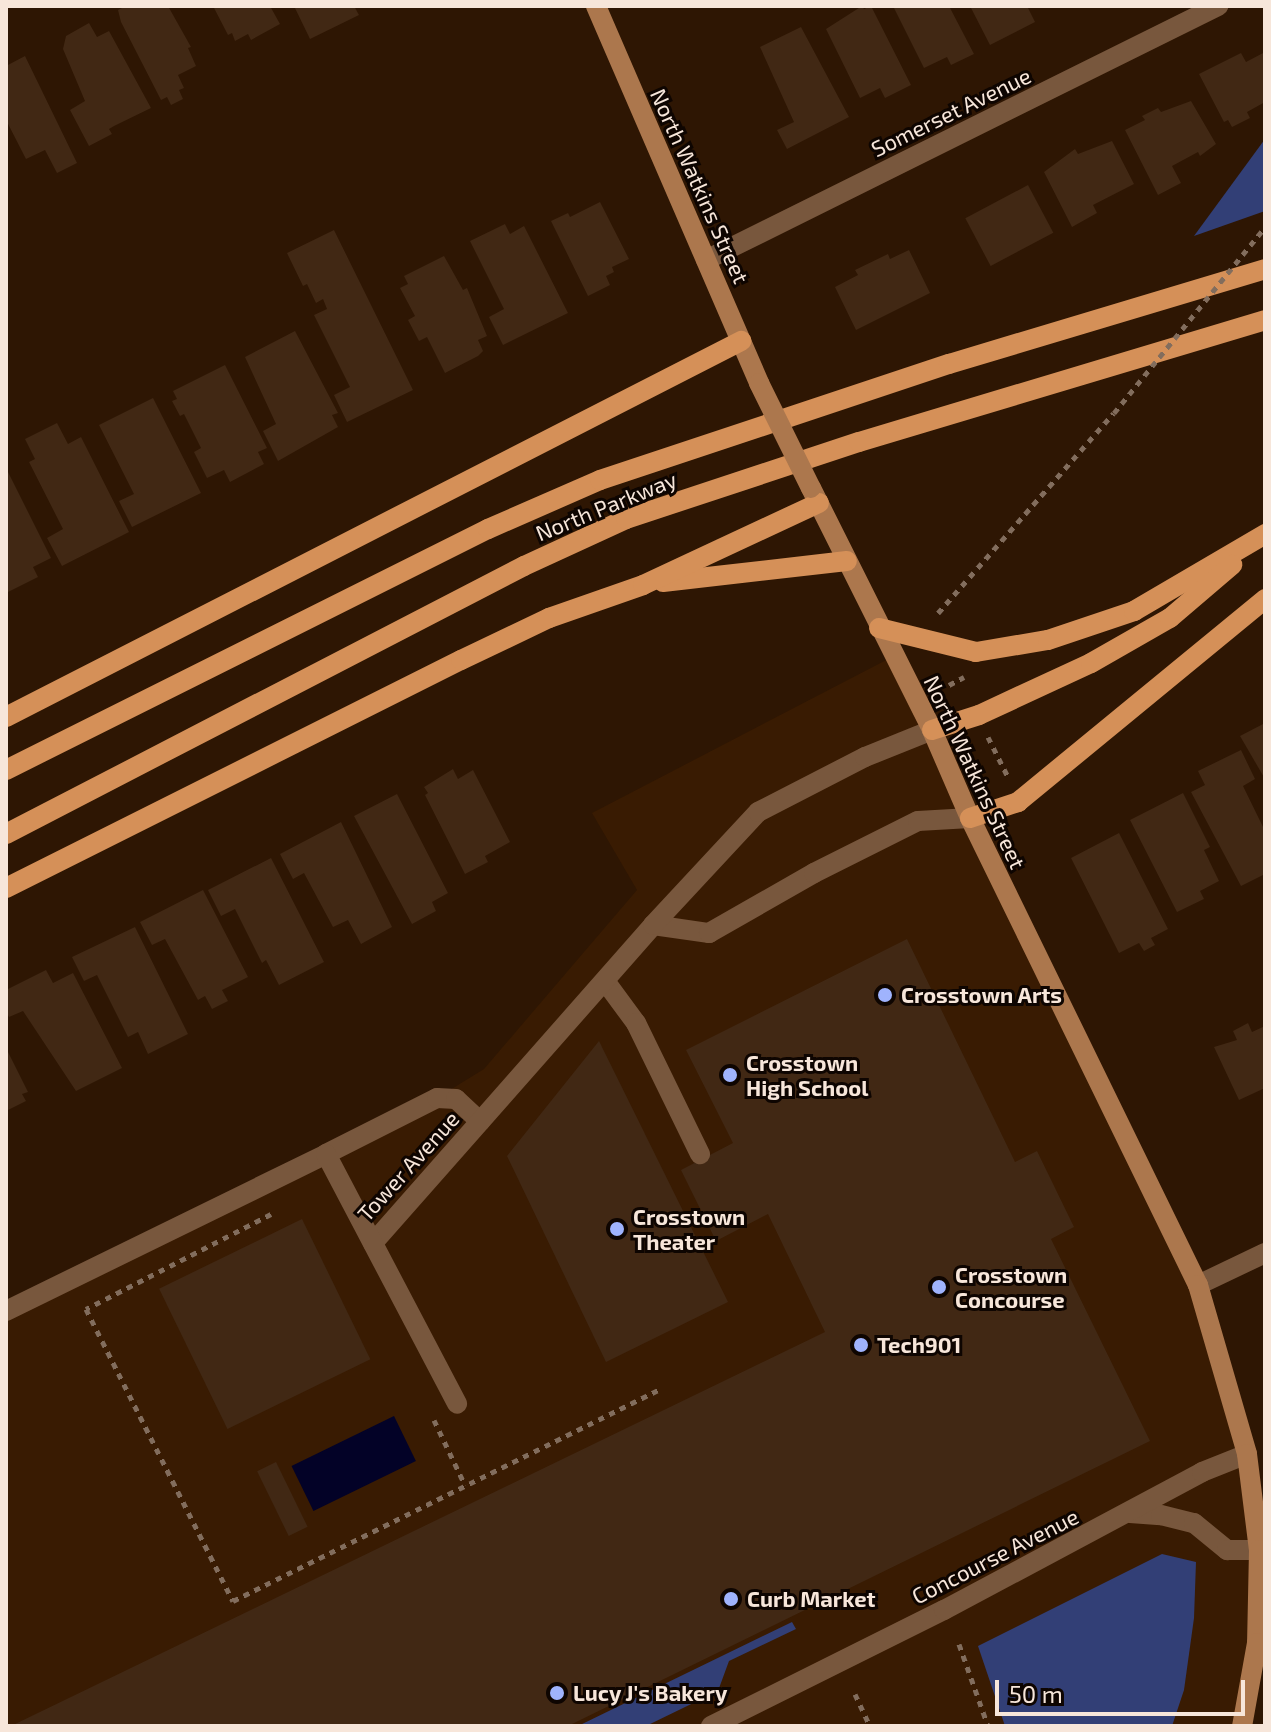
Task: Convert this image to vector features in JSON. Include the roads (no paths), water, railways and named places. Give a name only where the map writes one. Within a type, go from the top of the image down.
[{"type":"main road","name":"North Watkins Street","points":[[596,6],[759,383],[932,730],[970,818],[1198,1285],[1247,1454],[1261,1562],[1257,1643],[1242,1726]]},
{"type":"main road","name":"North Parkway","points":[[6,770],[488,529],[600,480],[949,364],[1265,269]]},
{"type":"main road","name":"North Parkway","points":[[6,834],[524,566],[626,519],[859,442],[1265,320]]},
{"type":"main road","points":[[6,717],[741,341]]},
{"type":"main road","points":[[6,888],[461,660],[549,618],[643,585],[815,496]]},
{"type":"main road","points":[[879,628],[976,652],[1048,640],[1134,611],[1265,535]]},
{"type":"main road","points":[[932,730],[996,707],[1118,648],[1170,618],[1265,535]]},
{"type":"main road","points":[[643,585],[847,561]]},
{"type":"main road","points":[[970,818],[1018,802],[1265,599]]},
{"type":"street","name":"Somerset Avenue","points":[[706,260],[1218,6]]},
{"type":"street","name":"Tower Avenue","points":[[326,1154],[373,1243],[653,925],[758,812],[865,757],[932,730]]},
{"type":"street","points":[[653,925],[709,933],[814,873],[918,821],[970,818]]},
{"type":"street","points":[[605,981],[636,1023],[700,1154]]},
{"type":"street","points":[[6,1311],[437,1098],[456,1099],[480,1121]]},
{"type":"street","points":[[373,1243],[457,1404]]},
{"type":"street","points":[[1198,1285],[1265,1253]]},
{"type":"street","name":"Concourse Avenue","points":[[711,1726],[1130,1513],[1202,1472],[1247,1454]]},
{"type":"street","points":[[1130,1513],[1194,1523],[1227,1550],[1261,1562]]},
{"type":"place","name":"Crosstown Arts","points":[[885,995]]},
{"type":"place","name":"Crosstown High School","points":[[730,1075]]},
{"type":"place","name":"Crosstown Theater","points":[[617,1229]]},
{"type":"place","name":"Crosstown Concourse","points":[[939,1287]]},
{"type":"place","name":"Tech901","points":[[861,1345]]},
{"type":"place","name":"Curb Market","points":[[731,1599]]},
{"type":"place","name":"Lucy J's Bakery","points":[[557,1693]]}]
